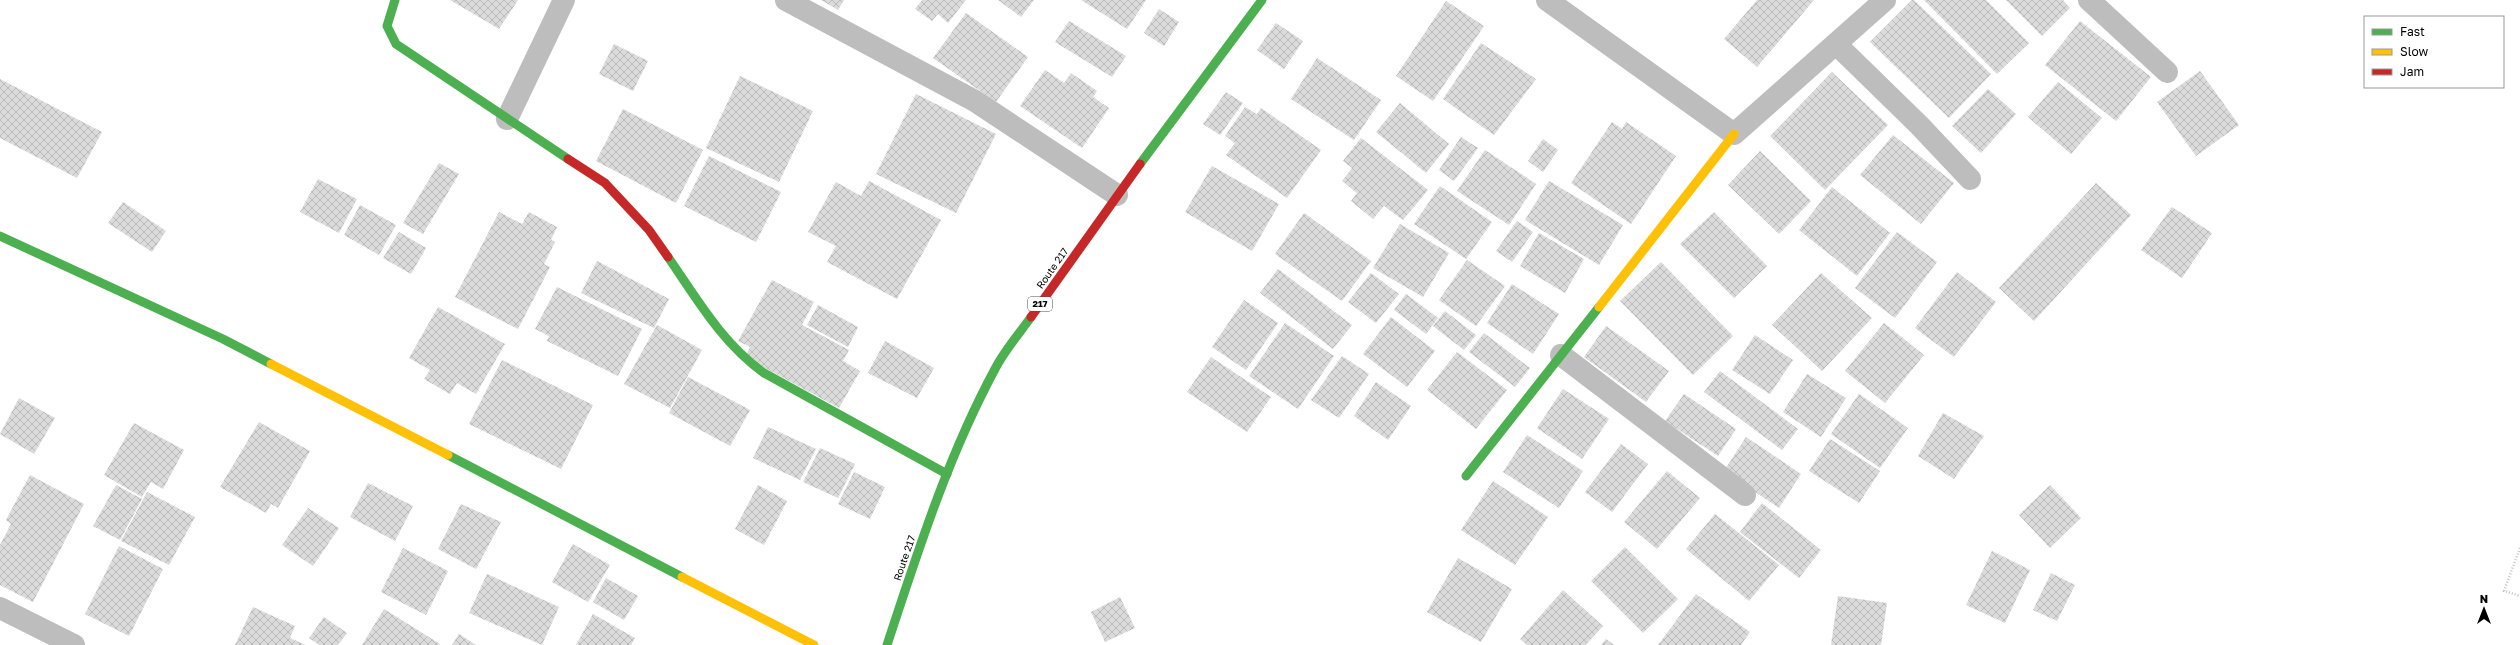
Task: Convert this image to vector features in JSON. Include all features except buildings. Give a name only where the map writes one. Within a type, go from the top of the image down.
[{"type":"street","points":[[395,0],[387,26],[396,44],[605,184],[649,230],[718,330],[742,357],[764,373],[946,474]]},
{"type":"street","points":[[507,119],[564,0]]},
{"type":"street","points":[[786,0],[975,101],[1117,195]]},
{"type":"street","name":"Route 217","points":[[887,645],[922,539],[946,474],[995,368],[1117,195],[1262,0]]},
{"type":"street","points":[[1547,0],[1734,134]]},
{"type":"street","points":[[1466,476],[1734,134],[1885,0]]},
{"type":"street","points":[[2089,0],[2167,72]]},
{"type":"street","points":[[1836,44],[1920,125],[1970,179]]},
{"type":"street","points":[[0,236],[223,339],[814,645]]},
{"type":"street","points":[[1561,355],[1745,495]]},
{"type":"street","points":[[0,608],[74,645]]},
{"type":"path","points":[[2520,548],[2504,591],[2520,596]]},
{"type":"traffic: fast","points":[[395,0],[387,26],[396,44],[568,159]]},
{"type":"traffic: fast","points":[[1140,164],[1262,0]]},
{"type":"traffic: fast","points":[[0,236],[223,339],[271,364]]},
{"type":"traffic: fast","points":[[668,257],[711,320],[735,348],[764,373],[947,474]]},
{"type":"traffic: fast","points":[[1466,476],[1599,307]]},
{"type":"traffic: fast","points":[[887,645],[910,574],[948,470],[978,402],[999,362],[1031,317]]},
{"type":"traffic: fast","points":[[448,455],[682,577]]},
{"type":"traffic: slow","points":[[1599,307],[1734,134]]},
{"type":"traffic: slow","points":[[271,364],[448,455]]},
{"type":"traffic: slow","points":[[682,577],[814,645]]},
{"type":"traffic: jam","points":[[568,159],[605,183],[649,230],[668,257]]},
{"type":"traffic: jam","points":[[1031,317],[1140,164]]}]
